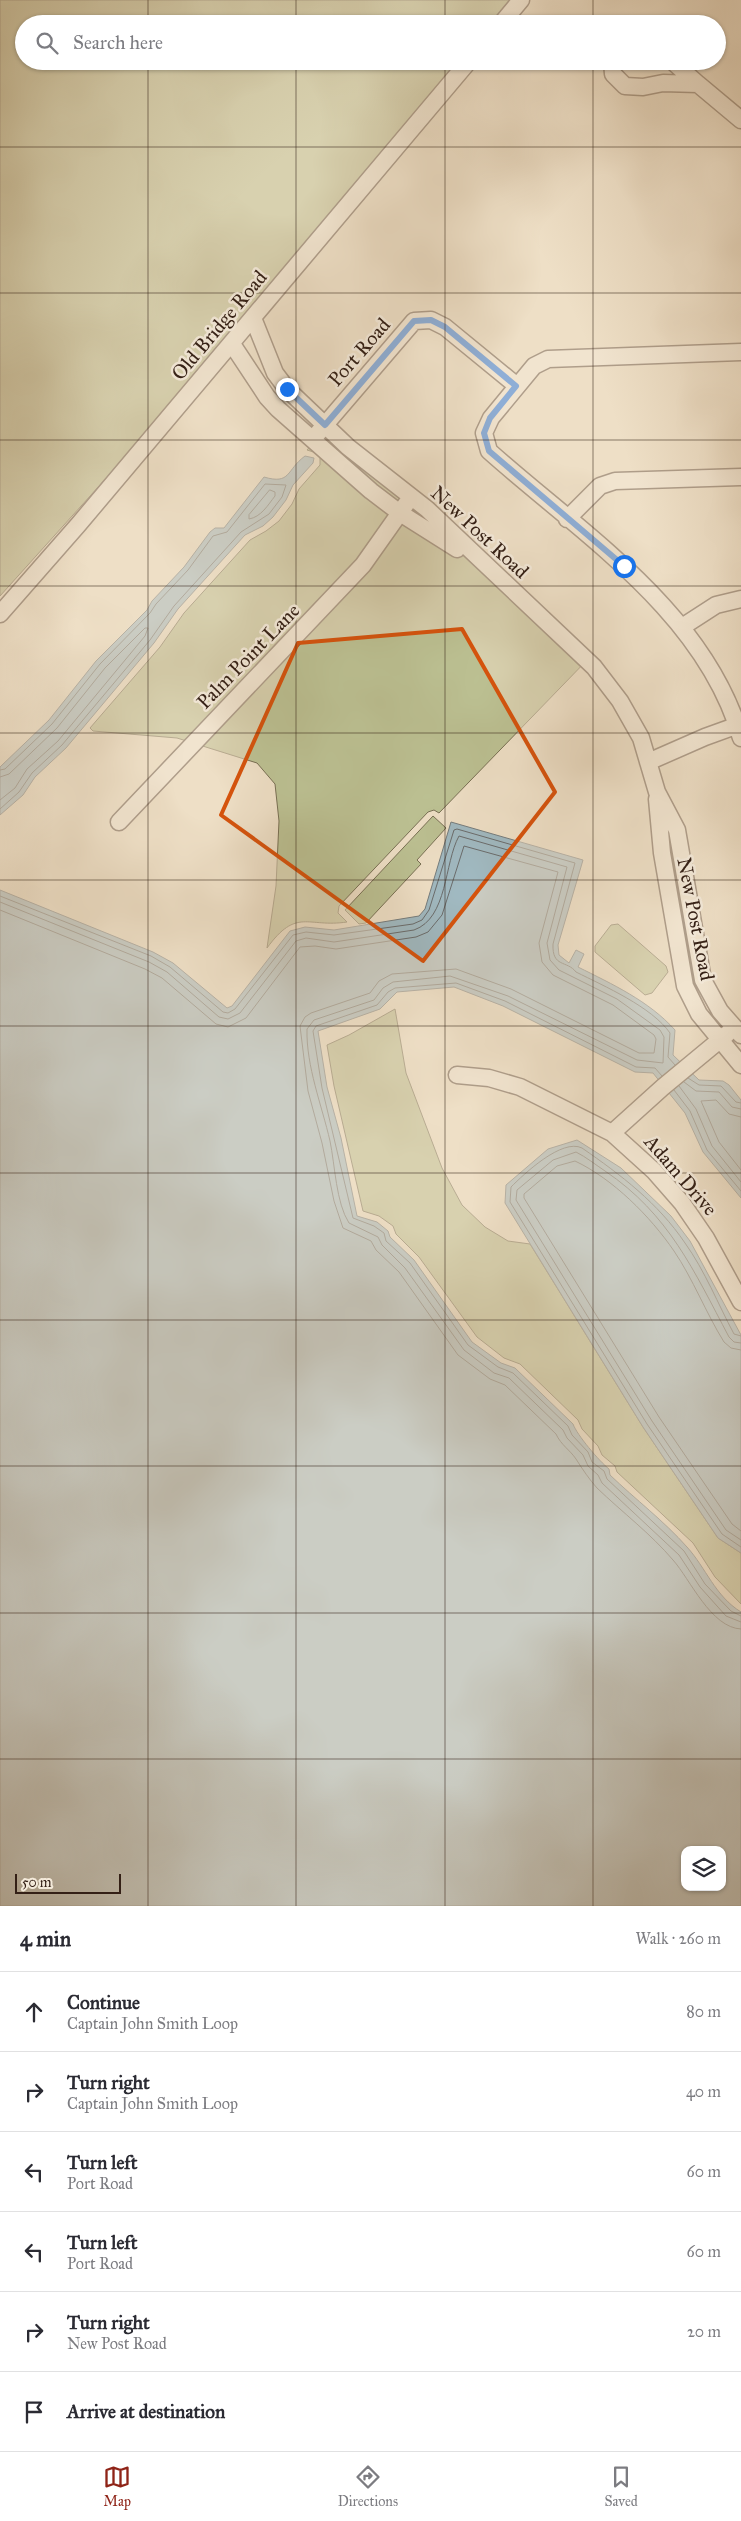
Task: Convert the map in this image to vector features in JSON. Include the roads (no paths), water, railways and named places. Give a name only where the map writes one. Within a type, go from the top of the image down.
[{"type":"street","points":[[508,15],[521,0]]},
{"type":"street","name":"Old Bridge Road","points":[[0,614],[232,344],[461,70]]},
{"type":"street","points":[[613,70],[613,74],[625,86],[663,83],[698,84]]},
{"type":"street","points":[[682,70],[741,120]]},
{"type":"street","name":"New Post Road","points":[[253,318],[275,374],[287,389],[348,447],[411,497],[594,667],[631,719],[641,738],[657,792],[677,830],[703,980],[710,996],[738,1032]]},
{"type":"street","name":"Port Road","points":[[313,439],[414,321],[431,320],[445,327],[516,386]]},
{"type":"street","points":[[232,344],[267,397],[371,491],[400,513],[489,569]]},
{"type":"street","points":[[648,762],[740,729],[713,676],[682,628],[639,579],[489,451],[484,433],[490,418],[516,386],[534,366],[548,359],[741,352]]},
{"type":"street","points":[[567,519],[600,486],[615,481],[741,477]]},
{"type":"street","name":"Palm Point Lane","points":[[119,822],[352,578],[411,497]]},
{"type":"street","points":[[682,628],[716,605],[741,599]]},
{"type":"street","name":"New Post Road","points":[[657,792],[662,853],[686,986],[699,1014],[719,1041],[741,1065]]},
{"type":"street","name":"Adam Drive","points":[[612,1133],[657,1092],[719,1041],[738,1032]]},
{"type":"street","name":"Adam Drive","points":[[457,1075],[489,1078],[520,1087],[612,1133],[654,1171],[682,1203],[706,1238],[741,1302]]},
{"type":"water","points":[[305,456],[314,458],[313,463],[293,485],[286,500],[273,517],[263,526],[245,535],[178,609],[154,643],[66,748],[35,777],[23,795],[0,815],[0,767],[49,720],[96,661],[147,610],[152,601],[184,567],[210,532],[215,528],[224,528],[264,477],[273,479],[284,478]]},
{"type":"water","points":[[451,822],[583,860],[558,945],[559,955],[569,963],[576,950],[584,954],[578,967],[642,1002],[654,1010],[675,1030],[673,1055],[699,1080],[723,1081],[729,1085],[741,1100],[741,1198],[703,1152],[685,1113],[653,1073],[635,1072],[503,1006],[454,987],[397,992],[380,1009],[318,1031],[327,1087],[341,1138],[357,1216],[377,1222],[388,1231],[390,1237],[414,1260],[472,1342],[501,1363],[515,1368],[573,1424],[589,1448],[609,1469],[610,1475],[678,1537],[694,1555],[717,1590],[741,1612],[741,1906],[0,1906],[0,890],[153,952],[173,963],[227,1008],[232,1006],[290,931],[305,927],[334,930],[419,916],[425,909]]},
{"type":"water","points":[[577,1140],[621,1168],[671,1216],[690,1241],[741,1335],[741,1553],[718,1538],[643,1427],[505,1203],[506,1185],[548,1149]]}]
